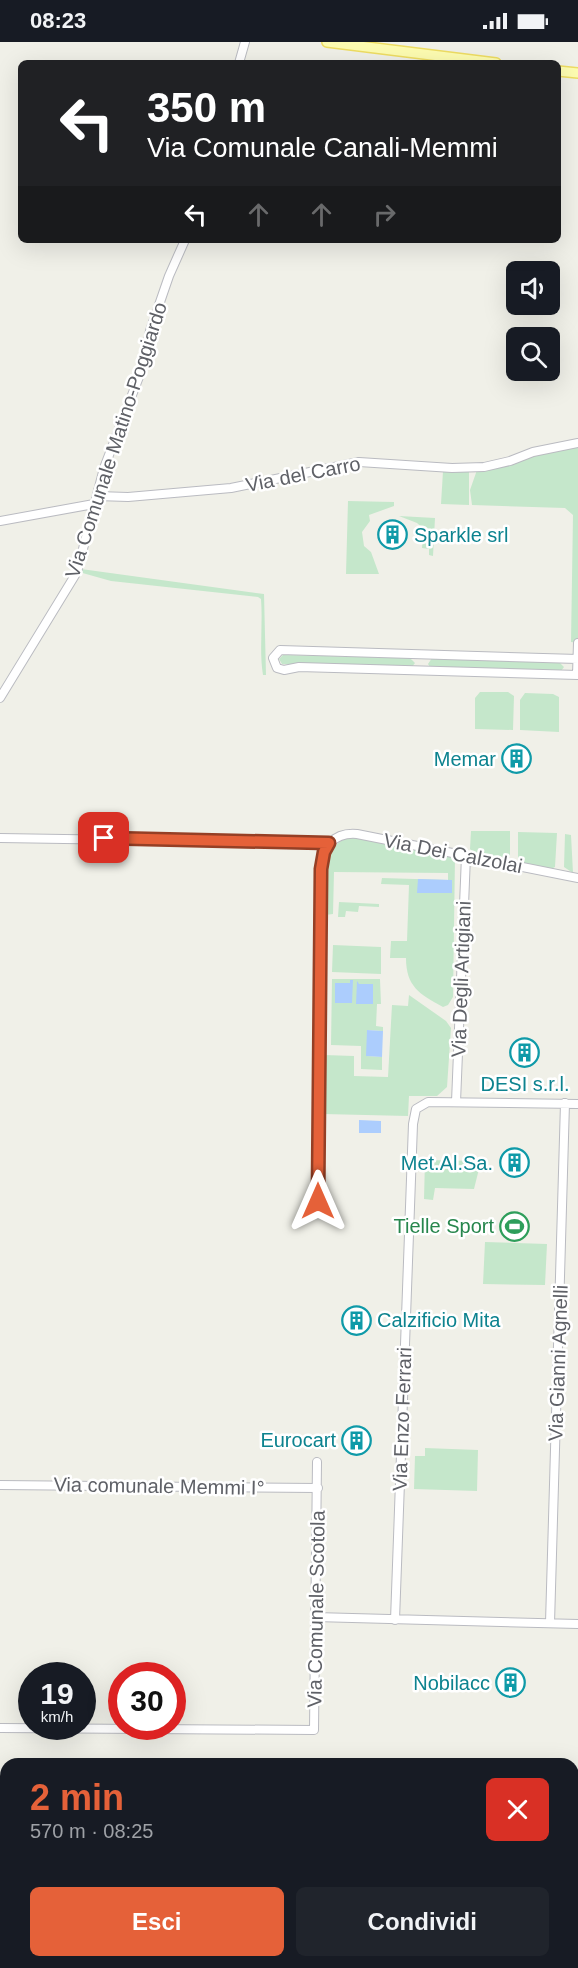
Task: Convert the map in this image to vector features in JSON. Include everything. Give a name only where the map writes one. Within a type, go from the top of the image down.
[{"type":"main road","points":[[327,42],[472,60]]},
{"type":"main road","points":[[561,71],[578,73]]},
{"type":"street","points":[[240,60],[245,42]]},
{"type":"street","name":"Via Comunale Matino-Poggiardo","points":[[0,698],[77,572],[104,468],[142,369],[150,331],[184,243]]},
{"type":"street","name":"Via del Carro","points":[[97,496],[128,497],[231,488],[359,462],[452,468],[484,467],[510,461],[533,452],[578,443]]},
{"type":"street","points":[[0,521],[94,504]]},
{"type":"street","points":[[578,643],[578,659],[578,675],[299,667],[284,670],[274,665],[273,658],[280,650],[578,659]]},
{"type":"street","points":[[421,671],[422,656]]},
{"type":"street","name":"Via Dei Calzolai","points":[[0,838],[329,843],[351,833],[578,878]]},
{"type":"street","points":[[318,1201],[321,869],[324,852],[329,843]]},
{"type":"street","name":"Via Degli Artigiani","points":[[456,1102],[466,856]]},
{"type":"street","name":"Via Enzo Ferrari","points":[[395,1620],[413,1124],[416,1109],[428,1102],[456,1102]]},
{"type":"street","points":[[456,1102],[578,1104]]},
{"type":"street","name":"Via Gianni Agnelli","points":[[550,1623],[566,1103]]},
{"type":"street","name":"Via Comunale Scotola","points":[[0,1728],[314,1730],[317,1462]]},
{"type":"street","name":"Via comunale Memmi I°","points":[[0,1485],[318,1488]]},
{"type":"street","points":[[315,1617],[578,1624]]},
{"type":"green space","points":[[578,445],[578,643],[571,642],[573,515],[565,508],[472,505],[470,490],[477,470],[531,454]]},
{"type":"green space","points":[[443,471],[469,471],[469,505],[441,504]]},
{"type":"green space","points":[[348,501],[394,502],[394,506],[369,515],[370,521],[362,532],[364,546],[371,552],[379,574],[346,574]]},
{"type":"green space","points":[[399,516],[435,518],[433,556],[429,555],[429,549],[422,548],[423,536],[428,533],[417,523]]},
{"type":"green space","points":[[81,569],[264,594],[266,675],[263,675],[262,666],[261,599],[258,597],[111,581],[79,572]]},
{"type":"green space","points":[[283,655],[410,658],[415,663],[411,668],[282,664],[279,659]]},
{"type":"green space","points":[[432,658],[559,662],[564,667],[561,671],[430,667],[428,664]]},
{"type":"green space","points":[[480,692],[508,692],[514,696],[513,730],[475,729],[475,698]]},
{"type":"green space","points":[[525,693],[553,694],[559,697],[559,732],[520,730],[520,700]]},
{"type":"green space","points":[[471,831],[510,831],[510,855],[504,860],[475,854],[470,849]]},
{"type":"green space","points":[[518,832],[557,833],[555,867],[551,869],[518,862]]},
{"type":"green space","points":[[565,834],[571,835],[573,873],[564,867]]},
{"type":"green space","points":[[350,836],[455,857],[453,997],[448,1005],[443,1007],[427,998],[416,988],[408,976],[406,958],[390,958],[391,941],[407,941],[409,885],[381,884],[382,878],[448,880],[448,873],[334,872],[333,914],[325,915],[324,880],[327,859],[339,842]]},
{"type":"green space","points":[[339,902],[379,904],[379,907],[359,906],[358,912],[346,911],[345,917],[338,917]]},
{"type":"green space","points":[[333,945],[381,947],[381,974],[332,972]]},
{"type":"green space","points":[[332,979],[380,979],[381,1004],[377,1004],[376,1026],[383,1027],[383,1031],[367,1030],[367,1056],[382,1057],[382,1070],[361,1069],[361,1046],[331,1045]]},
{"type":"green space","points":[[409,995],[446,1021],[451,1028],[447,1087],[437,1096],[409,1096],[408,1116],[323,1114],[324,1055],[354,1056],[354,1076],[388,1077],[392,1005],[408,1006]]},
{"type":"green space","points":[[425,1160],[481,1161],[474,1189],[435,1188],[433,1200],[424,1199]]},
{"type":"green space","points":[[485,1242],[547,1244],[545,1285],[483,1284]]},
{"type":"green space","points":[[425,1448],[478,1450],[477,1491],[414,1489],[415,1456],[425,1456]]},
{"type":"water","points":[[418,879],[452,880],[452,893],[417,893]]},
{"type":"water","points":[[350,980],[353,980],[352,1003],[335,1003],[335,983],[350,983]]},
{"type":"water","points":[[357,981],[359,984],[373,984],[373,1004],[356,1004]]},
{"type":"water","points":[[367,1030],[383,1031],[382,1057],[366,1056]]},
{"type":"water","points":[[359,1120],[381,1121],[381,1133],[359,1133]]},
{"type":"place","name":"Sparkle srl","points":[[393,535]]},
{"type":"place","name":"Memar","points":[[517,759]]},
{"type":"place","name":"DESI s.r.l.","points":[[525,1053]]},
{"type":"place","name":"Met.Al.Sa.","points":[[514,1163]]},
{"type":"place","name":"Tielle Sport","points":[[515,1226]]},
{"type":"place","name":"Calzificio Mita","points":[[356,1320]]},
{"type":"place","name":"Eurocart","points":[[357,1440]]},
{"type":"place","name":"Nobilacc","points":[[511,1683]]},
{"type":"route","points":[[104,838],[329,843],[324,852],[321,869],[318,1201]]}]
